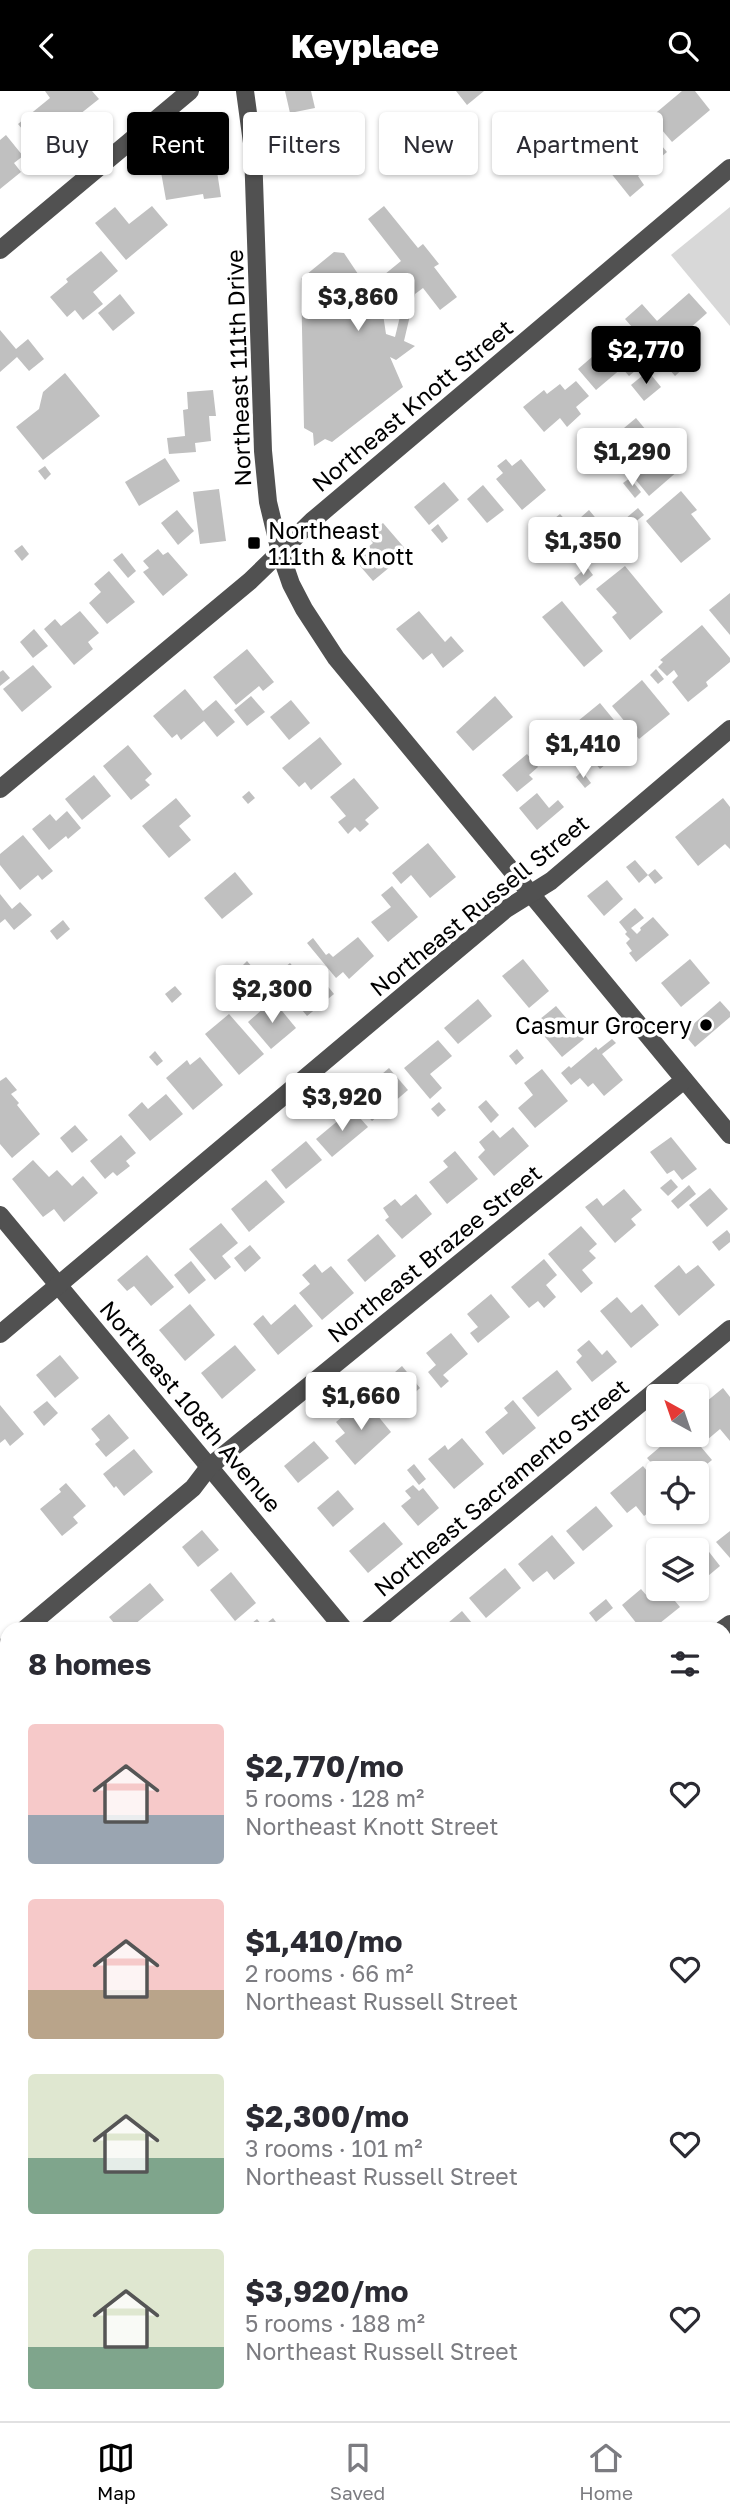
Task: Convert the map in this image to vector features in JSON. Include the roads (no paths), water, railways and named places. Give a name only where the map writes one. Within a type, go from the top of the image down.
[{"type":"street","points":[[0,250],[190,91]]},
{"type":"street","name":"Northeast 111th Drive","points":[[245,91],[255,173],[263,451],[268,502],[280,552],[304,610],[336,658],[730,1135]]},
{"type":"street","name":"Northeast Knott Street","points":[[0,789],[250,581],[322,513],[730,168]]},
{"type":"street","name":"Northeast Russell Street","points":[[0,1334],[506,909],[551,881],[730,729]]},
{"type":"street","name":"Northeast Brazee Street","points":[[33,1622],[193,1488],[209,1467],[684,1080]]},
{"type":"street","name":"Northeast 108th Avenue","points":[[0,1215],[338,1622]]},
{"type":"street","name":"Northeast Sacramento Street","points":[[376,1622],[730,1329]]},
{"type":"place","name":"Northeast 111th & Knott","points":[[254,543]]},
{"type":"place","name":"Casmur Grocery","points":[[706,1025]]}]
